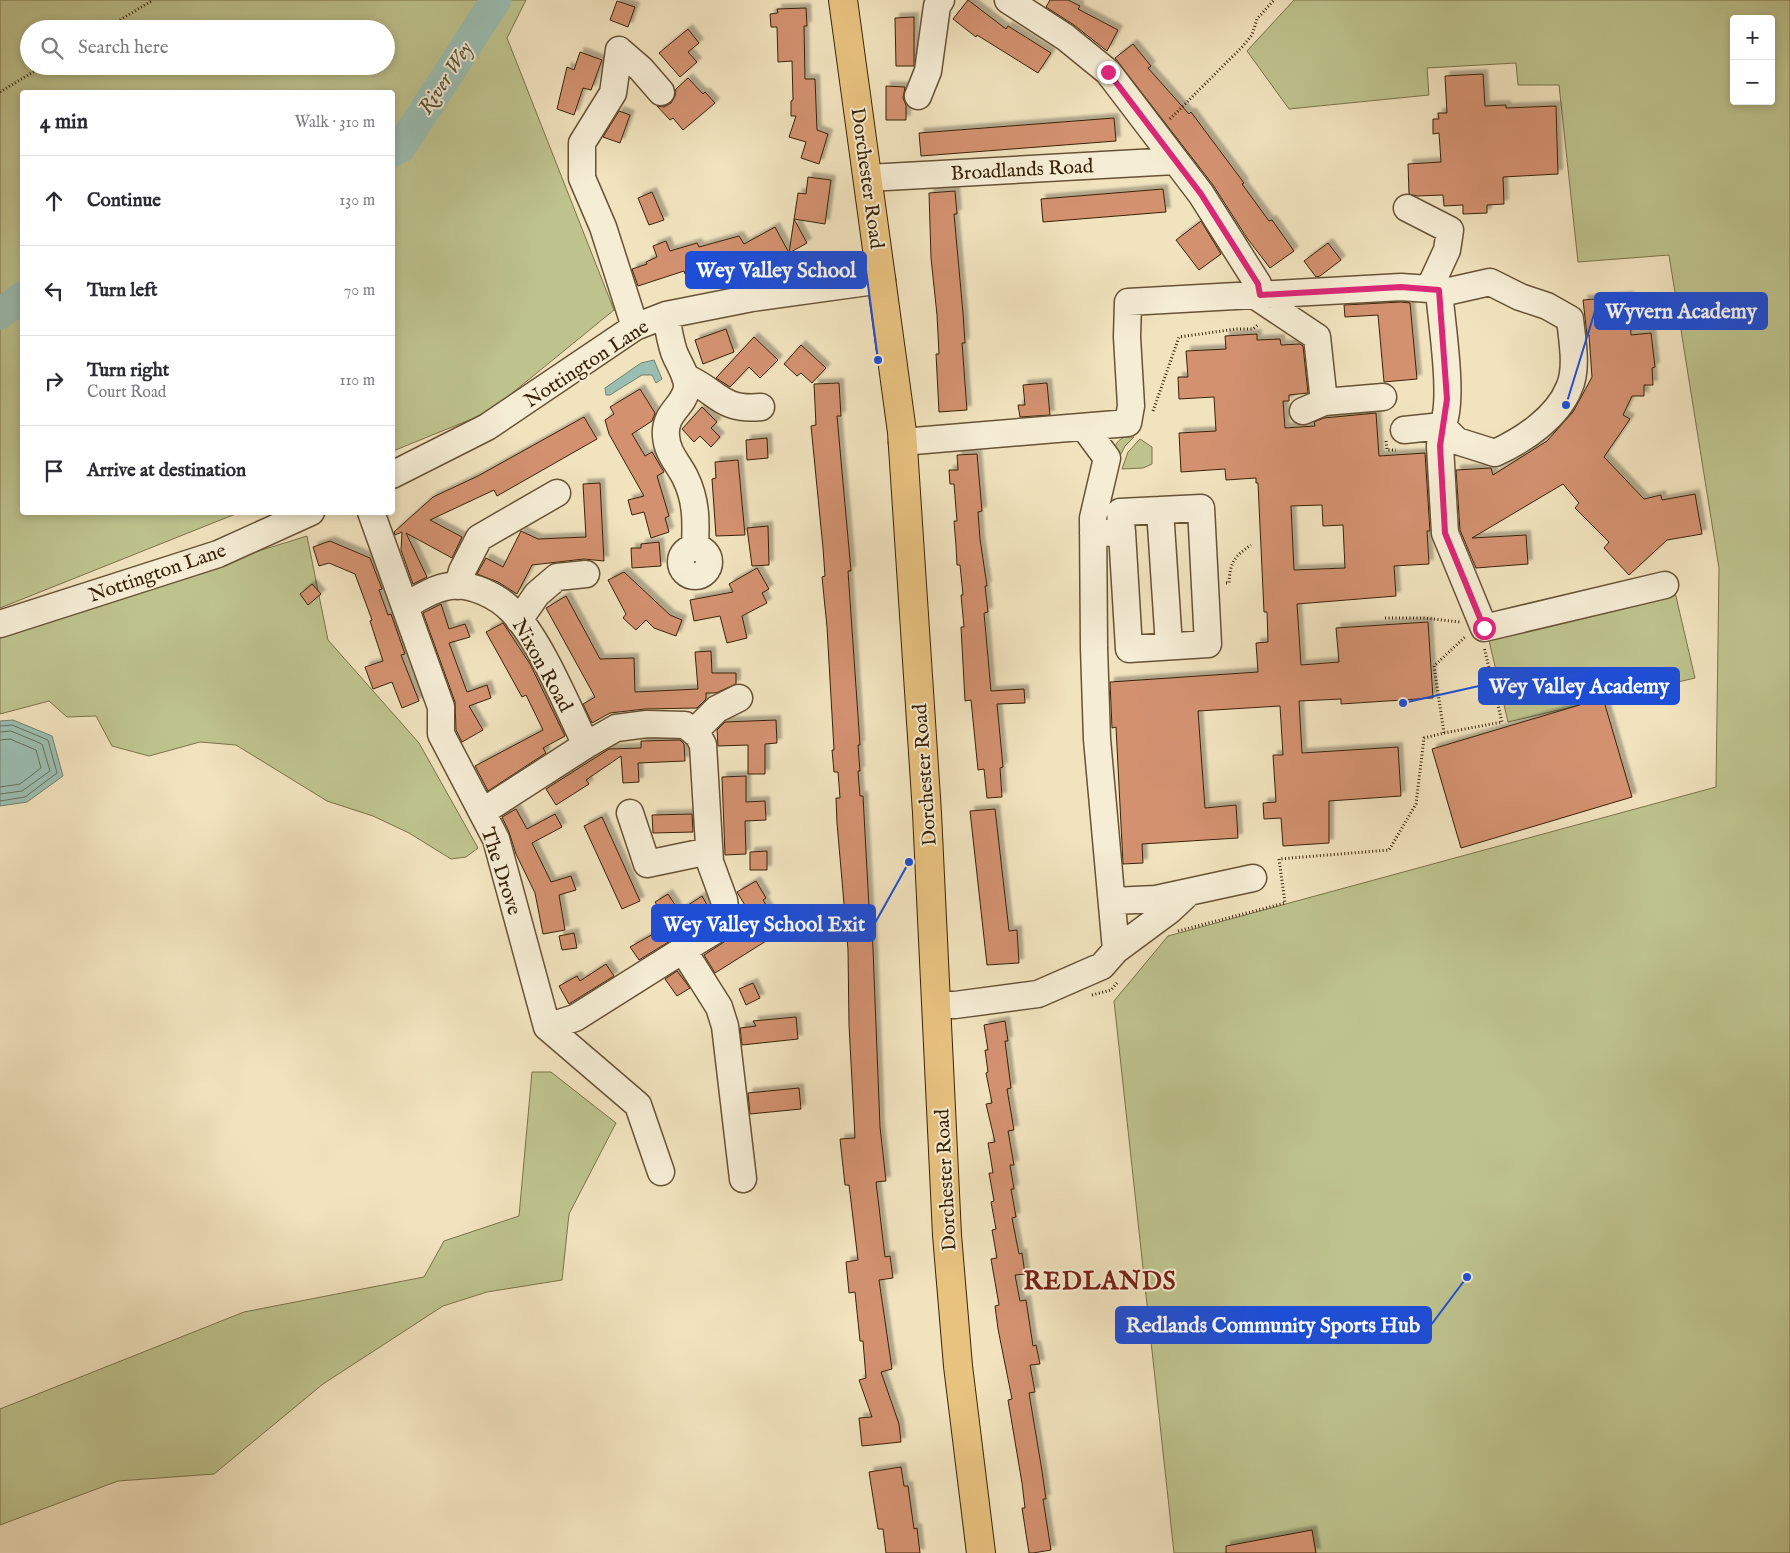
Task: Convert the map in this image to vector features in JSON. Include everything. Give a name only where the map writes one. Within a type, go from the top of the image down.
[{"type":"main road","name":"Dorchester Road","points":[[843,0],[900,409],[928,813],[947,1235],[958,1366],[981,1553]]},
{"type":"street","points":[[918,96],[928,71],[938,6],[941,0]]},
{"type":"street","points":[[1008,0],[1065,36],[1108,72],[1201,194],[1261,296],[1318,338],[1313,406],[1383,396]]},
{"type":"street","points":[[635,327],[603,227],[582,178],[582,143],[613,93],[619,50],[641,69],[661,92]]},
{"type":"street","name":"Broadlands Road","points":[[868,178],[1175,161]]},
{"type":"street","points":[[1407,208],[1450,230],[1439,290],[1447,399],[1440,446],[1445,533],[1484,628],[1665,585]]},
{"type":"street","name":"Nottington Lane","points":[[395,473],[487,427],[635,327],[666,315],[752,298],[882,280]]},
{"type":"street","points":[[902,442],[1128,423],[1131,406],[1127,337],[1128,302],[1401,287],[1439,290],[1490,282],[1520,297],[1547,306],[1570,319],[1574,351],[1570,388],[1547,419],[1517,443],[1495,453],[1457,441],[1442,426]]},
{"type":"street","points":[[666,315],[675,354],[685,377],[687,388],[670,414],[666,435],[671,455],[685,476],[696,505],[695,548]]},
{"type":"street","points":[[685,377],[698,382],[716,398],[733,406],[761,407]]},
{"type":"street","points":[[1084,426],[1107,458],[1092,518],[1097,739],[1116,950]]},
{"type":"street","points":[[1399,440],[1442,426]]},
{"type":"street","points":[[458,586],[462,571],[479,538],[558,493]]},
{"type":"street","points":[[1201,508],[1208,644],[1129,649],[1120,512],[1160,510],[1201,508]]},
{"type":"street","points":[[1160,510],[1169,646]]},
{"type":"street","name":"Nottington Lane","points":[[0,624],[218,554],[304,515]]},
{"type":"street","name":"The Drove","points":[[372,515],[441,707],[441,734],[496,839],[547,1027]]},
{"type":"street","points":[[1093,533],[1122,532]]},
{"type":"street","points":[[519,620],[537,594],[558,577],[586,574]]},
{"type":"street","name":"Nixon Road","points":[[405,606],[433,591],[458,586],[475,588],[512,610],[532,637],[586,745]]},
{"type":"street","points":[[694,732],[717,710],[739,698]]},
{"type":"street","points":[[482,812],[586,745],[616,728],[647,724],[686,726],[698,735],[703,746],[710,862],[724,900],[726,914],[714,931],[575,1018],[547,1027]]},
{"type":"street","points":[[630,813],[647,864],[709,851]]},
{"type":"street","points":[[1112,901],[1156,899],[1253,878]]},
{"type":"street","points":[[937,1005],[955,1005],[1038,994],[1102,966],[1116,950],[1170,910],[1189,892]]},
{"type":"street","points":[[683,950],[720,1007],[743,1179]]},
{"type":"street","points":[[547,1027],[638,1105],[661,1172]]},
{"type":"path","points":[[121,20],[153,0]]},
{"type":"path","points":[[1155,134],[1242,47],[1252,34],[1257,18],[1274,0]]},
{"type":"path","points":[[0,92],[28,75]]},
{"type":"path","points":[[1152,416],[1179,337],[1236,329],[1253,329],[1261,296]]},
{"type":"path","points":[[1385,618],[1424,618],[1463,622]]},
{"type":"path","points":[[1444,733],[1434,666],[1472,631]]},
{"type":"path","points":[[1176,932],[1285,903],[1279,858],[1389,850],[1416,804],[1424,738],[1502,722],[1484,644]]},
{"type":"path","points":[[1088,997],[1110,990],[1123,976]]},
{"type":"green space","points":[[0,0],[526,0],[507,38],[614,310],[489,412],[395,450],[395,90],[20,90],[20,515],[233,515],[0,608]]},
{"type":"green space","points":[[1294,0],[1790,0],[1790,1553],[1174,1553],[1114,1001],[1168,936],[1716,787],[1719,568],[1669,255],[1578,262],[1559,85],[1518,85],[1516,63],[1427,68],[1429,95],[1289,109],[1247,51]]},
{"type":"green space","points":[[1125,437],[1134,437],[1125,446],[1115,466],[1114,452],[1116,445]]},
{"type":"green space","points":[[1140,439],[1152,447],[1152,464],[1143,468],[1122,469],[1128,452]]},
{"type":"green space","points":[[307,536],[328,640],[419,743],[478,848],[466,857],[451,859],[409,833],[373,816],[327,801],[236,745],[200,742],[149,756],[112,746],[96,716],[67,717],[49,701],[0,714],[0,631]]},
{"type":"green space","points":[[1674,588],[1695,678],[1508,722],[1487,632]]},
{"type":"green space","points":[[532,1072],[551,1072],[616,1123],[569,1214],[562,1280],[487,1292],[443,1306],[323,1384],[214,1474],[118,1481],[0,1525],[0,1409],[244,1312],[424,1277],[444,1241],[519,1216]]},
{"type":"water","points":[[654,360],[662,379],[656,383],[652,375],[642,375],[610,395],[606,395],[605,388],[641,363]]},
{"type":"water","points":[[13,720],[52,736],[63,776],[27,802],[0,806],[0,721]]},
{"type":"building","points":[[968,0],[1006,29],[1008,26],[1051,53],[1038,73],[977,35],[976,37],[953,19]]},
{"type":"building","points":[[1050,0],[1068,0],[1080,6],[1078,9],[1118,30],[1107,51],[1074,25],[1046,7]]},
{"type":"building","points":[[617,1],[635,7],[628,27],[610,20]]},
{"type":"building","points":[[806,8],[807,26],[804,26],[805,79],[815,79],[817,130],[828,134],[819,164],[801,158],[806,142],[789,137],[796,116],[791,116],[791,101],[793,100],[792,61],[778,62],[777,27],[771,27],[770,14],[778,13],[777,9]]},
{"type":"building","points":[[914,17],[914,66],[896,66],[895,18]]},
{"type":"building","points":[[688,29],[699,43],[688,52],[697,62],[680,77],[659,53]]},
{"type":"building","points":[[1133,44],[1151,66],[1148,68],[1189,114],[1191,112],[1244,183],[1242,184],[1269,221],[1272,220],[1294,251],[1270,268],[1247,238],[1213,185],[1115,58]]},
{"type":"building","points":[[580,52],[602,60],[591,90],[583,88],[574,115],[557,109],[567,67],[574,70]]},
{"type":"building","points":[[1483,74],[1485,106],[1506,105],[1506,108],[1556,106],[1558,174],[1503,177],[1504,204],[1487,205],[1487,213],[1463,214],[1463,205],[1444,206],[1443,195],[1417,196],[1409,194],[1408,164],[1441,162],[1439,133],[1433,134],[1433,119],[1439,119],[1438,113],[1447,113],[1445,76]]},
{"type":"building","points":[[688,78],[703,94],[705,92],[715,103],[683,130],[673,118],[670,120],[657,106],[664,107],[671,103],[676,89]]},
{"type":"building","points":[[886,86],[905,87],[903,98],[906,105],[906,120],[886,120]]},
{"type":"building","points":[[619,111],[630,115],[620,143],[603,137]]},
{"type":"building","points":[[1114,118],[1116,141],[921,156],[919,133]]},
{"type":"building","points":[[808,177],[831,180],[825,224],[794,219],[798,193],[806,194]]},
{"type":"building","points":[[1163,189],[1166,212],[1043,222],[1041,199]]},
{"type":"building","points":[[955,191],[957,214],[954,214],[965,343],[962,343],[967,410],[939,412],[936,354],[939,354],[931,258],[929,193]]},
{"type":"building","points":[[652,192],[664,220],[649,225],[638,198]]},
{"type":"building","points":[[794,219],[807,243],[789,253]]},
{"type":"building","points":[[1201,221],[1221,254],[1199,270],[1176,240]]},
{"type":"building","points":[[775,227],[789,253],[778,259],[777,257],[765,263],[761,256],[732,266],[731,264],[708,270],[708,266],[685,274],[684,271],[638,286],[632,269],[647,264],[646,262],[657,257],[653,246],[666,241],[670,251],[697,243],[699,247],[739,236],[744,244]]},
{"type":"building","points":[[1328,243],[1341,260],[1316,277],[1304,261]]},
{"type":"building","points":[[1629,296],[1631,335],[1651,333],[1655,367],[1652,368],[1653,385],[1644,385],[1644,396],[1632,396],[1623,415],[1630,419],[1604,457],[1644,499],[1661,495],[1662,500],[1695,494],[1702,534],[1667,540],[1629,575],[1604,548],[1609,542],[1575,508],[1579,503],[1563,484],[1472,538],[1526,535],[1528,564],[1476,568],[1460,530],[1456,470],[1491,468],[1493,475],[1547,441],[1573,412],[1592,377],[1589,335],[1587,335],[1583,300]]},
{"type":"building","points":[[1410,303],[1417,379],[1384,382],[1378,315],[1345,317],[1344,305]]},
{"type":"building","points":[[726,329],[734,352],[703,364],[695,340]]},
{"type":"building","points":[[1257,334],[1257,340],[1280,339],[1281,345],[1300,344],[1303,346],[1308,393],[1289,395],[1289,401],[1283,401],[1285,428],[1315,426],[1314,422],[1324,418],[1376,413],[1379,456],[1425,453],[1430,531],[1427,531],[1429,564],[1394,566],[1396,596],[1297,604],[1301,665],[1339,662],[1336,628],[1428,622],[1433,698],[1341,704],[1341,699],[1299,701],[1302,753],[1398,747],[1401,796],[1329,801],[1329,843],[1283,846],[1281,818],[1264,819],[1263,803],[1276,802],[1273,755],[1283,755],[1280,706],[1198,711],[1205,808],[1236,805],[1238,838],[1142,844],[1143,863],[1123,864],[1116,727],[1112,728],[1110,682],[1258,672],[1256,643],[1268,642],[1267,612],[1264,612],[1258,483],[1256,483],[1256,478],[1226,480],[1225,469],[1181,472],[1179,433],[1216,431],[1214,397],[1179,399],[1178,377],[1188,377],[1186,351],[1226,349],[1225,336]],"holes":[[[1322,505],[1323,526],[1343,525],[1345,568],[1294,570],[1291,506]]]},
{"type":"building","points":[[754,337],[778,360],[760,378],[749,367],[730,387],[716,378]]},
{"type":"building","points":[[801,345],[826,368],[812,383],[801,373],[797,376],[784,364]]},
{"type":"building","points":[[839,383],[841,416],[837,416],[851,571],[848,571],[860,745],[858,745],[860,771],[858,771],[860,796],[863,796],[870,925],[872,924],[880,1127],[886,1181],[876,1182],[885,1257],[890,1256],[893,1278],[879,1280],[892,1369],[881,1372],[899,1424],[901,1442],[862,1446],[859,1418],[872,1417],[859,1380],[866,1378],[863,1341],[860,1341],[855,1292],[849,1293],[846,1262],[858,1260],[849,1185],[845,1185],[840,1139],[855,1138],[849,1025],[848,950],[837,823],[836,798],[840,798],[838,772],[834,772],[832,750],[834,750],[827,627],[822,577],[825,576],[811,426],[816,425],[814,384]]},
{"type":"building","points":[[1047,383],[1050,415],[1020,417],[1018,405],[1025,405],[1023,385]]},
{"type":"building","points":[[640,389],[655,413],[652,421],[632,434],[645,456],[652,452],[664,472],[657,476],[669,516],[665,518],[669,532],[651,538],[644,512],[632,515],[628,500],[644,496],[609,434],[605,420],[614,414],[610,407]]},
{"type":"building","points":[[702,407],[717,422],[711,428],[720,437],[711,447],[700,436],[694,442],[682,429]]},
{"type":"building","points":[[584,417],[597,439],[497,496],[494,490],[430,520],[462,537],[452,558],[406,533],[427,577],[413,584],[401,550],[402,532],[395,535],[394,532],[433,497],[478,476]]},
{"type":"building","points":[[767,438],[768,458],[747,460],[746,440]]},
{"type":"building","points":[[977,454],[982,511],[978,512],[987,586],[985,586],[988,612],[984,613],[991,691],[1024,689],[1025,703],[997,704],[1003,767],[1000,768],[1002,797],[987,798],[984,769],[978,770],[971,700],[965,701],[961,627],[964,627],[961,595],[963,595],[960,565],[957,565],[954,521],[957,521],[954,484],[950,484],[949,470],[958,470],[957,455]]},
{"type":"building","points":[[738,460],[745,535],[716,536],[712,479],[716,478],[715,462]]},
{"type":"building","points":[[600,483],[604,561],[584,559],[532,565],[517,594],[498,582],[477,574],[486,558],[503,567],[521,531],[538,539],[586,537],[583,484]]},
{"type":"building","points":[[768,526],[769,565],[752,566],[747,528]]},
{"type":"building","points":[[330,541],[370,558],[382,589],[379,590],[388,615],[391,614],[405,654],[401,655],[419,701],[402,708],[392,682],[373,689],[365,667],[383,661],[370,621],[372,620],[355,574],[329,563],[319,566],[313,547]]},
{"type":"building","points":[[659,542],[661,566],[632,568],[631,548],[641,548],[641,544]]},
{"type":"building","points":[[757,568],[769,589],[762,593],[767,603],[742,616],[747,638],[727,643],[720,616],[694,621],[690,600],[733,592],[729,584]]},
{"type":"building","points":[[624,572],[670,615],[682,620],[676,636],[654,628],[646,620],[636,630],[623,618],[626,614],[608,580]]},
{"type":"building","points":[[312,584],[321,594],[308,605],[300,594]]},
{"type":"building","points":[[566,596],[600,659],[634,658],[635,692],[698,689],[695,652],[711,651],[712,673],[736,673],[736,684],[716,693],[706,693],[706,699],[697,708],[645,709],[610,713],[592,723],[583,704],[595,697],[546,608]]},
{"type":"building","points":[[441,604],[449,629],[465,624],[470,637],[449,643],[467,692],[487,685],[491,698],[469,706],[483,730],[462,742],[456,730],[455,702],[423,613]]},
{"type":"building","points":[[503,623],[530,664],[565,736],[543,748],[546,753],[488,791],[475,766],[543,730],[526,695],[522,697],[486,632]]},
{"type":"building","points":[[1603,698],[1632,797],[1461,848],[1432,749]]},
{"type":"building","points":[[776,720],[777,743],[765,744],[765,774],[748,774],[748,745],[718,746],[717,730],[725,722]]},
{"type":"building","points":[[680,740],[684,744],[685,761],[638,763],[639,782],[623,783],[621,756],[586,780],[589,784],[556,805],[546,789],[609,749],[641,748],[641,741]]},
{"type":"building","points":[[746,776],[746,802],[765,801],[766,820],[745,821],[746,854],[725,855],[722,777]]},
{"type":"building","points":[[516,809],[527,829],[555,814],[562,827],[532,843],[551,882],[571,876],[576,890],[559,895],[565,930],[543,934],[535,893],[516,854],[502,817]]},
{"type":"building","points":[[995,809],[1009,931],[1017,930],[1019,963],[987,965],[970,811]]},
{"type":"building","points":[[692,814],[693,832],[653,833],[652,815]]},
{"type":"building","points":[[602,817],[640,901],[622,909],[584,826]]},
{"type":"building","points":[[767,851],[767,870],[750,870],[750,852]]},
{"type":"building","points":[[756,881],[766,898],[763,900],[782,931],[715,973],[704,955],[755,922],[737,892]]},
{"type":"building","points":[[668,894],[679,911],[702,896],[710,910],[675,938],[639,960],[630,947],[664,928],[662,922],[666,919],[655,902]]},
{"type":"building","points":[[574,933],[577,948],[562,950],[559,936]]},
{"type":"building","points":[[606,964],[614,976],[569,1004],[559,986],[577,976],[580,981]]},
{"type":"building","points":[[677,971],[690,988],[677,996],[665,979]]},
{"type":"building","points":[[753,983],[760,998],[746,1005],[739,989]]},
{"type":"building","points":[[796,1017],[798,1039],[742,1045],[740,1028],[756,1026],[753,1021]]},
{"type":"building","points":[[1005,1021],[1008,1041],[1005,1041],[1011,1088],[1007,1089],[1014,1130],[1008,1131],[1014,1165],[1010,1165],[1014,1189],[1011,1189],[1016,1217],[1012,1218],[1019,1254],[1022,1253],[1025,1274],[1015,1275],[1020,1301],[1026,1300],[1033,1346],[1036,1345],[1040,1364],[1030,1365],[1035,1392],[1029,1393],[1046,1499],[1043,1499],[1051,1550],[1033,1553],[1029,1553],[1022,1508],[1025,1508],[1022,1483],[1008,1400],[1012,1399],[998,1329],[995,1306],[999,1305],[991,1259],[997,1258],[992,1230],[996,1229],[991,1202],[994,1201],[989,1173],[993,1173],[988,1143],[995,1142],[986,1104],[992,1103],[986,1073],[988,1072],[985,1050],[988,1050],[984,1025]]},
{"type":"building","points":[[799,1088],[801,1109],[750,1114],[748,1093]]},
{"type":"building","points":[[901,1467],[904,1486],[908,1486],[914,1529],[917,1528],[920,1553],[886,1553],[883,1529],[878,1529],[869,1472]]},
{"type":"building","points":[[1312,1530],[1316,1553],[1226,1553],[1226,1546]]},
{"type":"waterway","name":"River Wey","points":[[395,150],[400,148],[496,0]]},
{"type":"waterway","name":"River Wey","points":[[0,314],[20,299]]},
{"type":"place","name":"Wey Valley School","points":[[878,360]]},
{"type":"place","name":"Wyvern Academy","points":[[1566,405]]},
{"type":"place","name":"Wey Valley Academy","points":[[1403,703]]},
{"type":"place","name":"Wey Valley School Exit","points":[[909,862]]},
{"type":"place","name":"Redlands Community Sports Hub","points":[[1467,1277]]},
{"type":"district","name":"REDLANDS","points":[[1100,1280]]},
{"type":"route","points":[[1108,72],[1201,194],[1258,284],[1260,295],[1401,287],[1439,290],[1447,399],[1440,446],[1445,533],[1484,628]]}]
